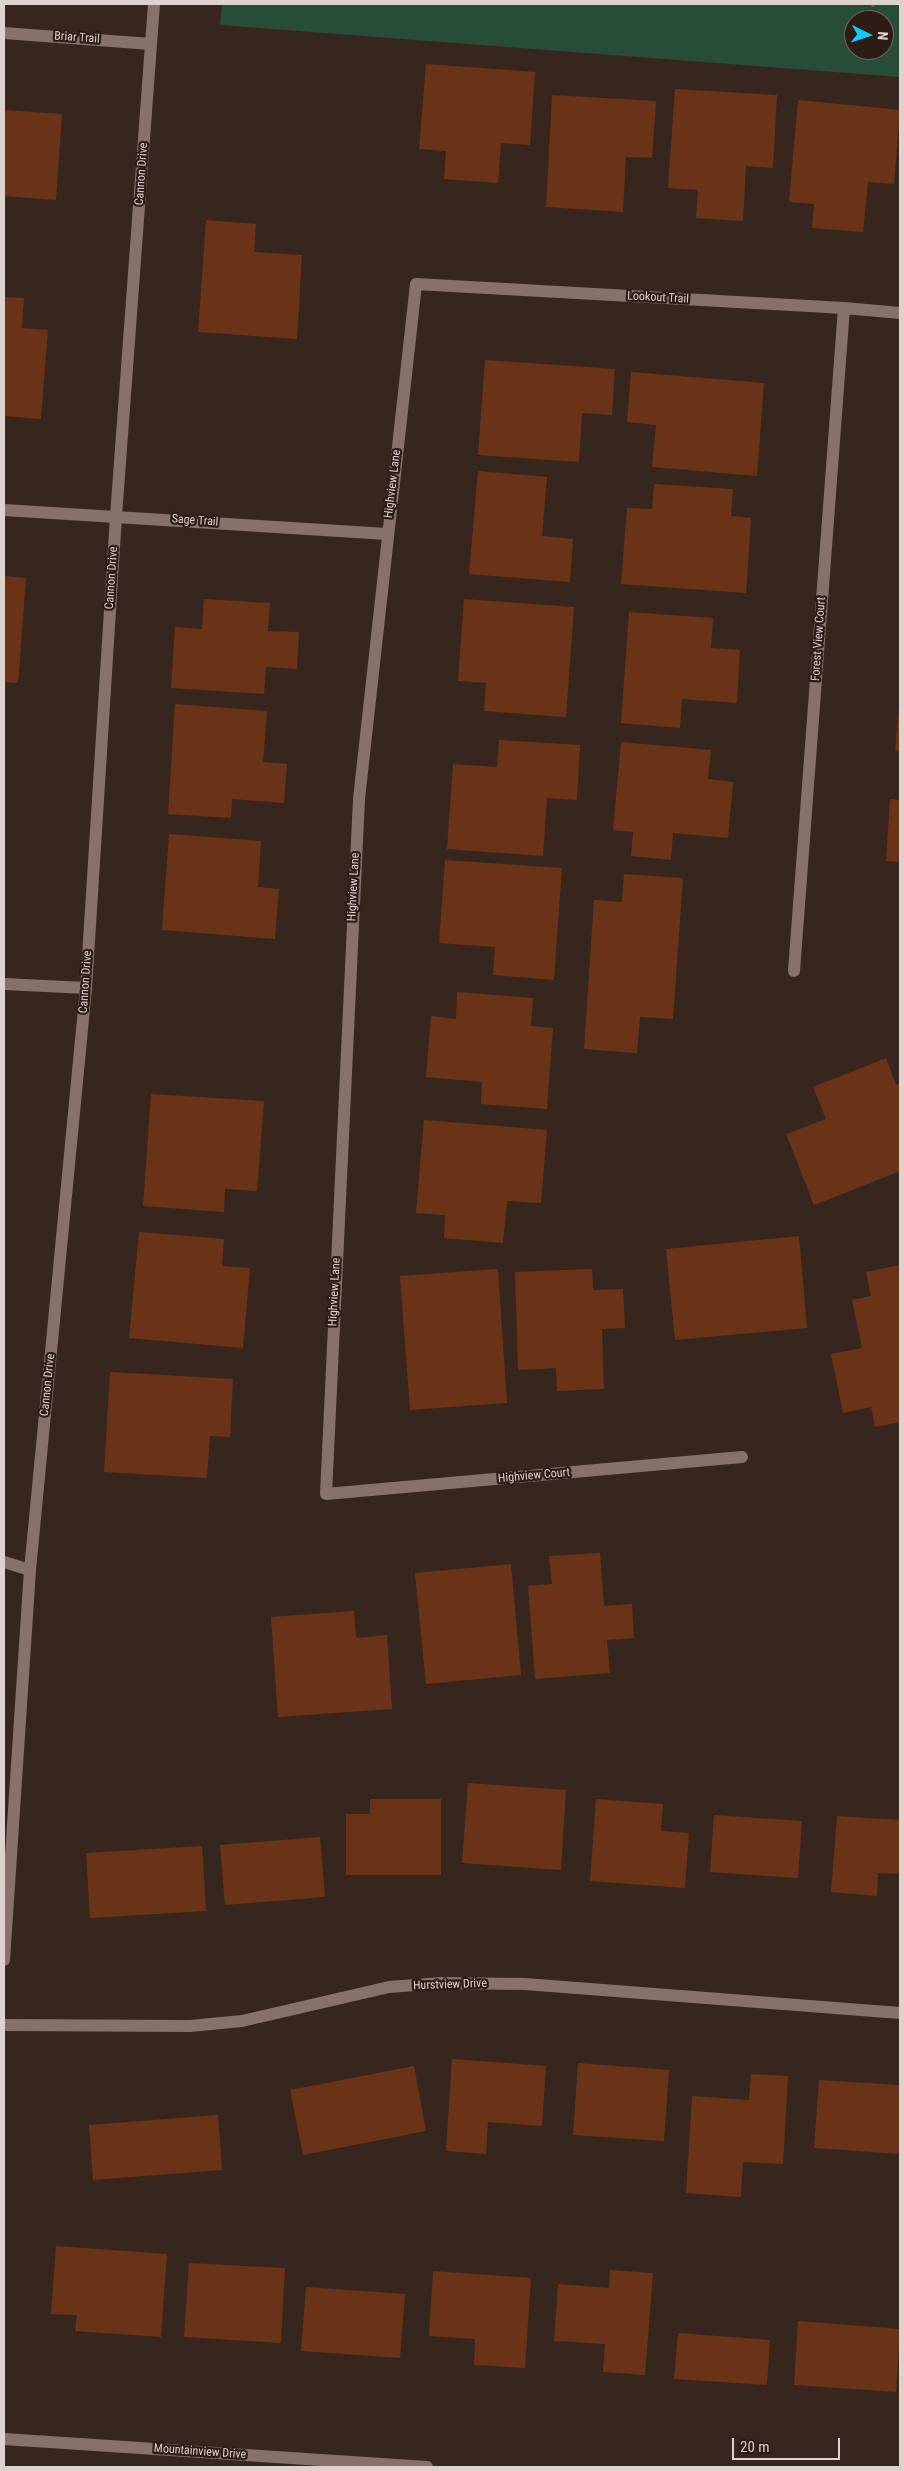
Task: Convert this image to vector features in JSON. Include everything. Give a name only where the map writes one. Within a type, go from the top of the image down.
[{"type":"street","name":"Cannon Drive","points":[[4,1960],[30,1570],[86,988],[116,516],[154,4]]},
{"type":"street","name":"Briar Trail","points":[[4,33],[151,44]]},
{"type":"street","name":"Lookout Trail","points":[[416,284],[844,308],[900,313]]},
{"type":"street","name":"Highview Lane","points":[[326,1494],[359,799],[416,284]]},
{"type":"street","name":"Forest View Court","points":[[794,971],[844,308]]},
{"type":"street","name":"Sage Trail","points":[[4,510],[387,534]]},
{"type":"street","points":[[4,984],[86,988]]},
{"type":"street","name":"Highview Court","points":[[326,1494],[742,1458]]},
{"type":"street","points":[[4,1562],[30,1570]]},
{"type":"street","name":"Hurstview Drive","points":[[4,2025],[190,2026],[242,2021],[389,1988],[441,1983],[525,1984],[900,2012]]},
{"type":"street","name":"Mountainview Drive","points":[[4,2439],[427,2467]]},
{"type":"green space","points":[[222,4],[900,4],[900,77],[220,25]]},
{"type":"building","points":[[426,64],[535,72],[530,145],[501,143],[498,183],[444,179],[446,151],[419,149]]},
{"type":"building","points":[[675,89],[777,95],[773,168],[746,166],[743,221],[696,218],[698,190],[668,188]]},
{"type":"building","points":[[552,95],[656,101],[652,158],[626,157],[623,212],[546,207]]},
{"type":"building","points":[[798,100],[900,110],[894,184],[868,182],[863,232],[812,228],[814,204],[789,202]]},
{"type":"building","points":[[4,110],[62,114],[56,200],[4,196]]},
{"type":"building","points":[[206,220],[256,224],[254,252],[302,255],[297,339],[198,332]]},
{"type":"building","points":[[4,297],[24,298],[22,328],[48,330],[41,419],[4,416]]},
{"type":"building","points":[[485,360],[615,369],[612,415],[582,413],[579,462],[478,455]]},
{"type":"building","points":[[631,372],[764,383],[757,476],[652,467],[656,425],[627,422]]},
{"type":"building","points":[[478,471],[547,477],[542,536],[573,539],[570,582],[469,574]]},
{"type":"building","points":[[654,484],[733,489],[731,516],[751,518],[746,593],[621,584],[627,508],[652,509]]},
{"type":"building","points":[[4,576],[26,578],[18,683],[4,682]]},
{"type":"building","points":[[204,599],[270,603],[268,631],[299,632],[297,669],[266,667],[264,694],[171,688],[175,627],[202,629]]},
{"type":"building","points":[[464,599],[574,607],[566,717],[484,711],[486,683],[458,681]]},
{"type":"building","points":[[629,612],[713,618],[711,648],[740,650],[737,703],[682,699],[680,728],[621,723]]},
{"type":"building","points":[[175,704],[267,711],[263,762],[287,764],[284,803],[232,799],[231,818],[168,814]]},
{"type":"building","points":[[900,706],[900,752],[895,751]]},
{"type":"building","points":[[499,740],[580,745],[577,800],[547,798],[543,856],[447,849],[453,764],[497,767]]},
{"type":"building","points":[[621,742],[711,750],[708,779],[733,782],[728,838],[673,833],[671,860],[631,856],[633,832],[613,830]]},
{"type":"building","points":[[890,799],[900,800],[900,862],[886,861]]},
{"type":"building","points":[[169,834],[261,841],[258,887],[279,889],[275,939],[162,930]]},
{"type":"building","points":[[445,860],[562,868],[554,980],[493,975],[495,947],[439,943]]},
{"type":"building","points":[[624,874],[683,878],[673,1019],[640,1017],[637,1053],[584,1049],[594,900],[622,902]]},
{"type":"building","points":[[457,992],[533,998],[531,1026],[553,1028],[547,1109],[481,1104],[482,1082],[426,1077],[431,1016],[456,1019]]},
{"type":"building","points":[[886,1058],[896,1085],[900,1083],[900,1171],[814,1205],[786,1134],[826,1119],[813,1087]]},
{"type":"building","points":[[151,1094],[264,1101],[257,1191],[225,1189],[224,1212],[143,1206]]},
{"type":"building","points":[[424,1120],[547,1130],[541,1203],[507,1201],[503,1243],[444,1238],[445,1215],[416,1213]]},
{"type":"building","points":[[139,1232],[224,1239],[222,1266],[250,1268],[243,1348],[129,1338]]},
{"type":"building","points":[[799,1236],[807,1328],[675,1340],[666,1249]]},
{"type":"building","points":[[900,1265],[900,1422],[875,1427],[871,1407],[843,1413],[831,1354],[862,1348],[852,1300],[871,1296],[866,1272]]},
{"type":"building","points":[[498,1269],[507,1403],[410,1410],[400,1276]]},
{"type":"building","points":[[592,1269],[593,1290],[623,1289],[625,1328],[602,1329],[604,1389],[557,1391],[556,1368],[518,1370],[515,1272]]},
{"type":"building","points":[[110,1372],[233,1379],[230,1437],[210,1436],[207,1478],[104,1472]]},
{"type":"building","points":[[600,1553],[604,1606],[632,1604],[634,1638],[607,1640],[610,1673],[535,1679],[528,1586],[552,1584],[549,1556]]},
{"type":"building","points":[[511,1564],[521,1675],[426,1684],[415,1573]]},
{"type":"building","points":[[354,1611],[356,1638],[387,1635],[392,1709],[278,1717],[271,1617]]},
{"type":"building","points":[[468,1783],[566,1790],[561,1870],[462,1863]]},
{"type":"building","points":[[370,1799],[441,1799],[441,1875],[346,1875],[346,1814],[370,1814]]},
{"type":"building","points":[[596,1799],[663,1804],[661,1831],[689,1833],[685,1888],[590,1881]]},
{"type":"building","points":[[714,1815],[802,1821],[798,1878],[710,1872]]},
{"type":"building","points":[[837,1816],[900,1820],[900,1874],[878,1873],[877,1896],[831,1892]]},
{"type":"building","points":[[320,1837],[325,1897],[225,1905],[220,1845]]},
{"type":"building","points":[[202,1846],[206,1911],[90,1918],[86,1853]]},
{"type":"building","points":[[452,2059],[546,2066],[542,2126],[488,2122],[486,2154],[446,2151]]},
{"type":"building","points":[[578,2063],[669,2070],[664,2141],[573,2135]]},
{"type":"building","points":[[414,2066],[426,2131],[303,2155],[290,2090]]},
{"type":"building","points":[[751,2074],[788,2076],[783,2164],[743,2162],[741,2197],[686,2193],[692,2096],[749,2100]]},
{"type":"building","points":[[819,2080],[900,2085],[900,2154],[814,2148]]},
{"type":"building","points":[[218,2115],[222,2170],[93,2180],[89,2125]]},
{"type":"building","points":[[56,2246],[167,2254],[161,2337],[75,2331],[77,2315],[51,2314]]},
{"type":"building","points":[[189,2263],[285,2268],[281,2343],[184,2337]]},
{"type":"building","points":[[610,2270],[653,2273],[645,2375],[603,2372],[605,2344],[554,2341],[558,2284],[609,2288]]},
{"type":"building","points":[[433,2271],[531,2278],[525,2368],[474,2365],[475,2339],[429,2336]]},
{"type":"building","points":[[306,2287],[405,2294],[400,2358],[301,2351]]},
{"type":"building","points":[[798,2321],[900,2329],[896,2392],[794,2385]]},
{"type":"building","points":[[678,2333],[770,2340],[767,2385],[674,2379]]}]
